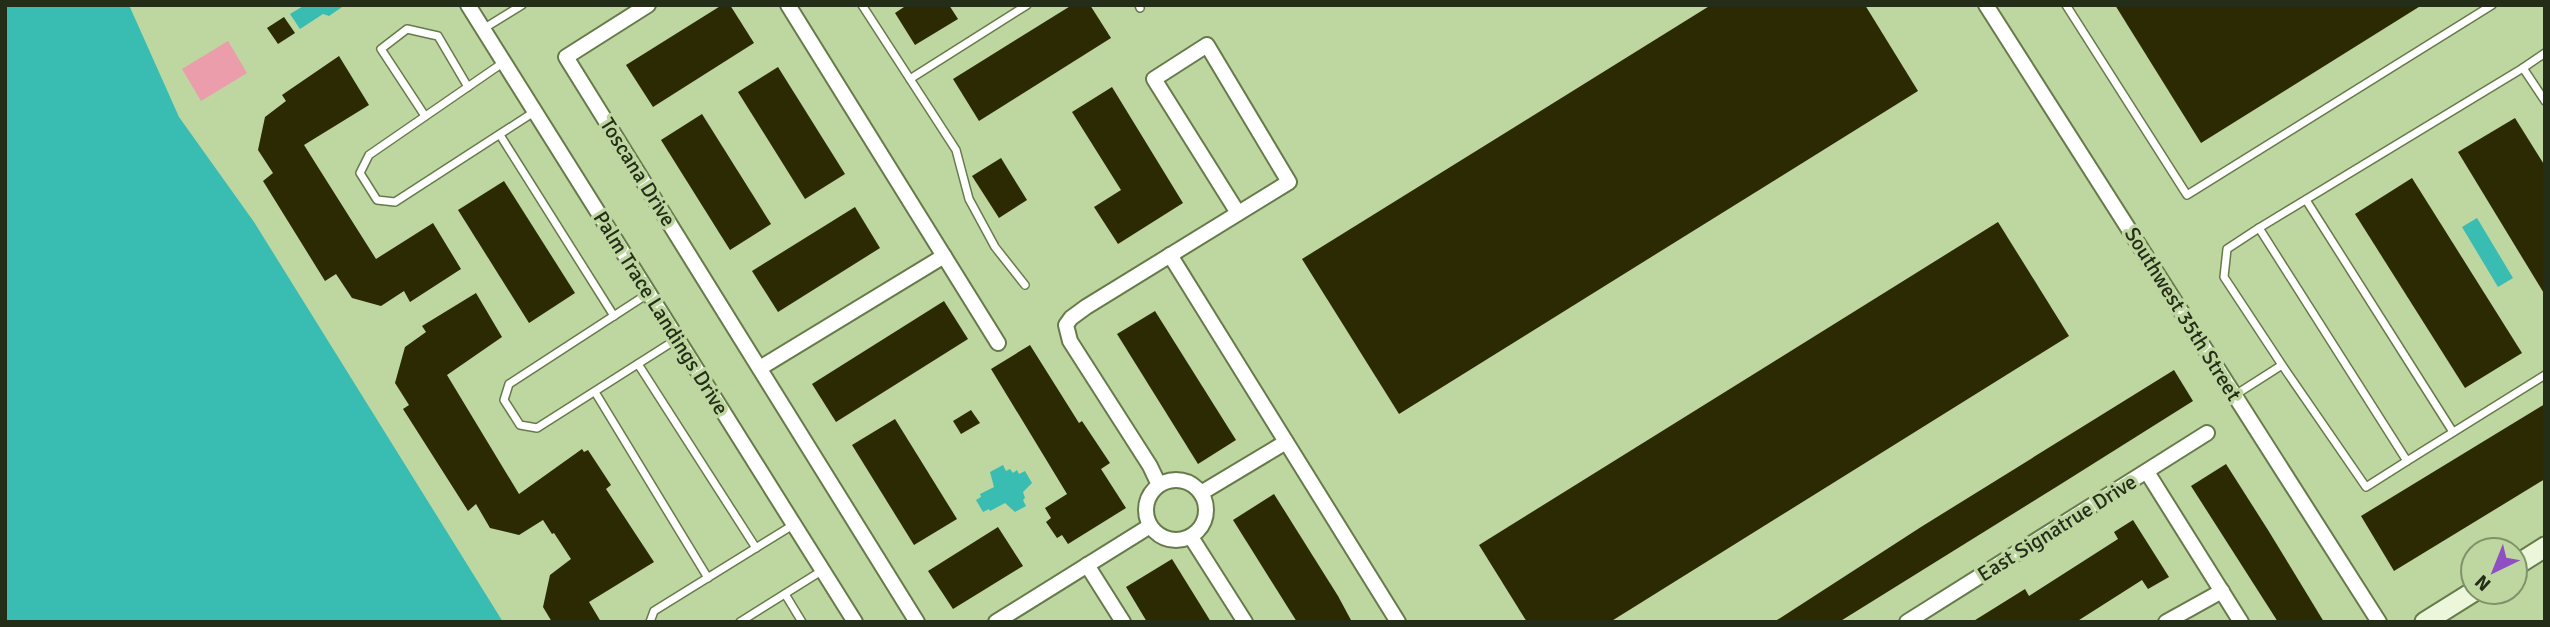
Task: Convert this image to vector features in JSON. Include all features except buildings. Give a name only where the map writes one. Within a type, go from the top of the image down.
[{"type":"main road","points":[[2529,557],[2545,547]]},
{"type":"main road","points":[[2425,622],[2459,601]]},
{"type":"street","name":"Palm Trace Landings Drive","points":[[468,5],[855,622]]},
{"type":"street","name":"Toscana Drive","points":[[648,5],[566,57],[917,622]]},
{"type":"street","points":[[788,5],[998,343]]},
{"type":"street","name":"Southwest 35th Street","points":[[1986,5],[2379,622]]},
{"type":"street","points":[[1159,485],[1150,466],[1070,341],[1066,325],[1071,318],[1289,183],[1208,45],[1154,79],[1238,213]]},
{"type":"street","points":[[1170,255],[1398,622]]},
{"type":"street","points":[[760,368],[944,256]]},
{"type":"street","name":"East Signatrue Drive","points":[[1907,622],[2207,433]]},
{"type":"street","points":[[1201,493],[1286,442]]},
{"type":"street","points":[[2147,472],[2241,622]]},
{"type":"street","points":[[1168,481],[1187,481],[1201,493],[1207,513],[1204,523],[1191,537],[1168,540],[1150,526],[1146,503],[1159,485],[1168,481]]},
{"type":"street","points":[[996,622],[1150,526]]},
{"type":"street","points":[[1191,537],[1245,622]]},
{"type":"street","points":[[1087,565],[1123,622]]},
{"type":"street","points":[[2166,622],[2222,591]]},
{"type":"lane","points":[[483,29],[522,5]]},
{"type":"lane","points":[[862,5],[956,150],[969,199],[995,247],[1025,285]]},
{"type":"lane","points":[[910,79],[1027,5]]},
{"type":"lane","points":[[2066,5],[2187,195],[2492,5]]},
{"type":"lane","points":[[425,116],[381,48],[407,29],[438,36],[468,86]]},
{"type":"lane","points":[[2545,53],[2227,249],[2224,277],[2366,487],[2545,375]]},
{"type":"lane","points":[[503,62],[369,155],[360,173],[377,200],[395,202],[534,112]]},
{"type":"lane","points":[[2523,68],[2545,101]]},
{"type":"lane","points":[[500,135],[614,316]]},
{"type":"lane","points":[[2306,200],[2453,432]]},
{"type":"lane","points":[[2259,228],[2407,461]]},
{"type":"lane","points":[[649,293],[509,384],[504,400],[520,425],[537,429],[677,339]]},
{"type":"lane","points":[[638,364],[756,548]]},
{"type":"lane","points":[[2235,395],[2282,365]]},
{"type":"lane","points":[[595,392],[708,578]]},
{"type":"lane","points":[[650,622],[654,611],[794,524]]},
{"type":"lane","points":[[740,622],[823,570]]},
{"type":"lane","points":[[785,594],[802,622]]},
{"type":"shaded area","points":[[228,41],[247,73],[201,101],[182,69]]},
{"type":"water","points":[[5,5],[129,5],[179,117],[254,222],[503,622],[5,622]]},
{"type":"water","points":[[305,5],[345,5],[329,16],[323,14],[300,29],[290,14]]},
{"type":"water","points":[[2477,218],[2513,278],[2498,287],[2462,227]]},
{"type":"water","points":[[1003,465],[1006,471],[1010,469],[1013,473],[1017,470],[1019,474],[1025,471],[1032,483],[1023,492],[1026,506],[1015,512],[1005,503],[983,512],[976,500],[981,497],[980,494],[994,487],[990,472]]}]
